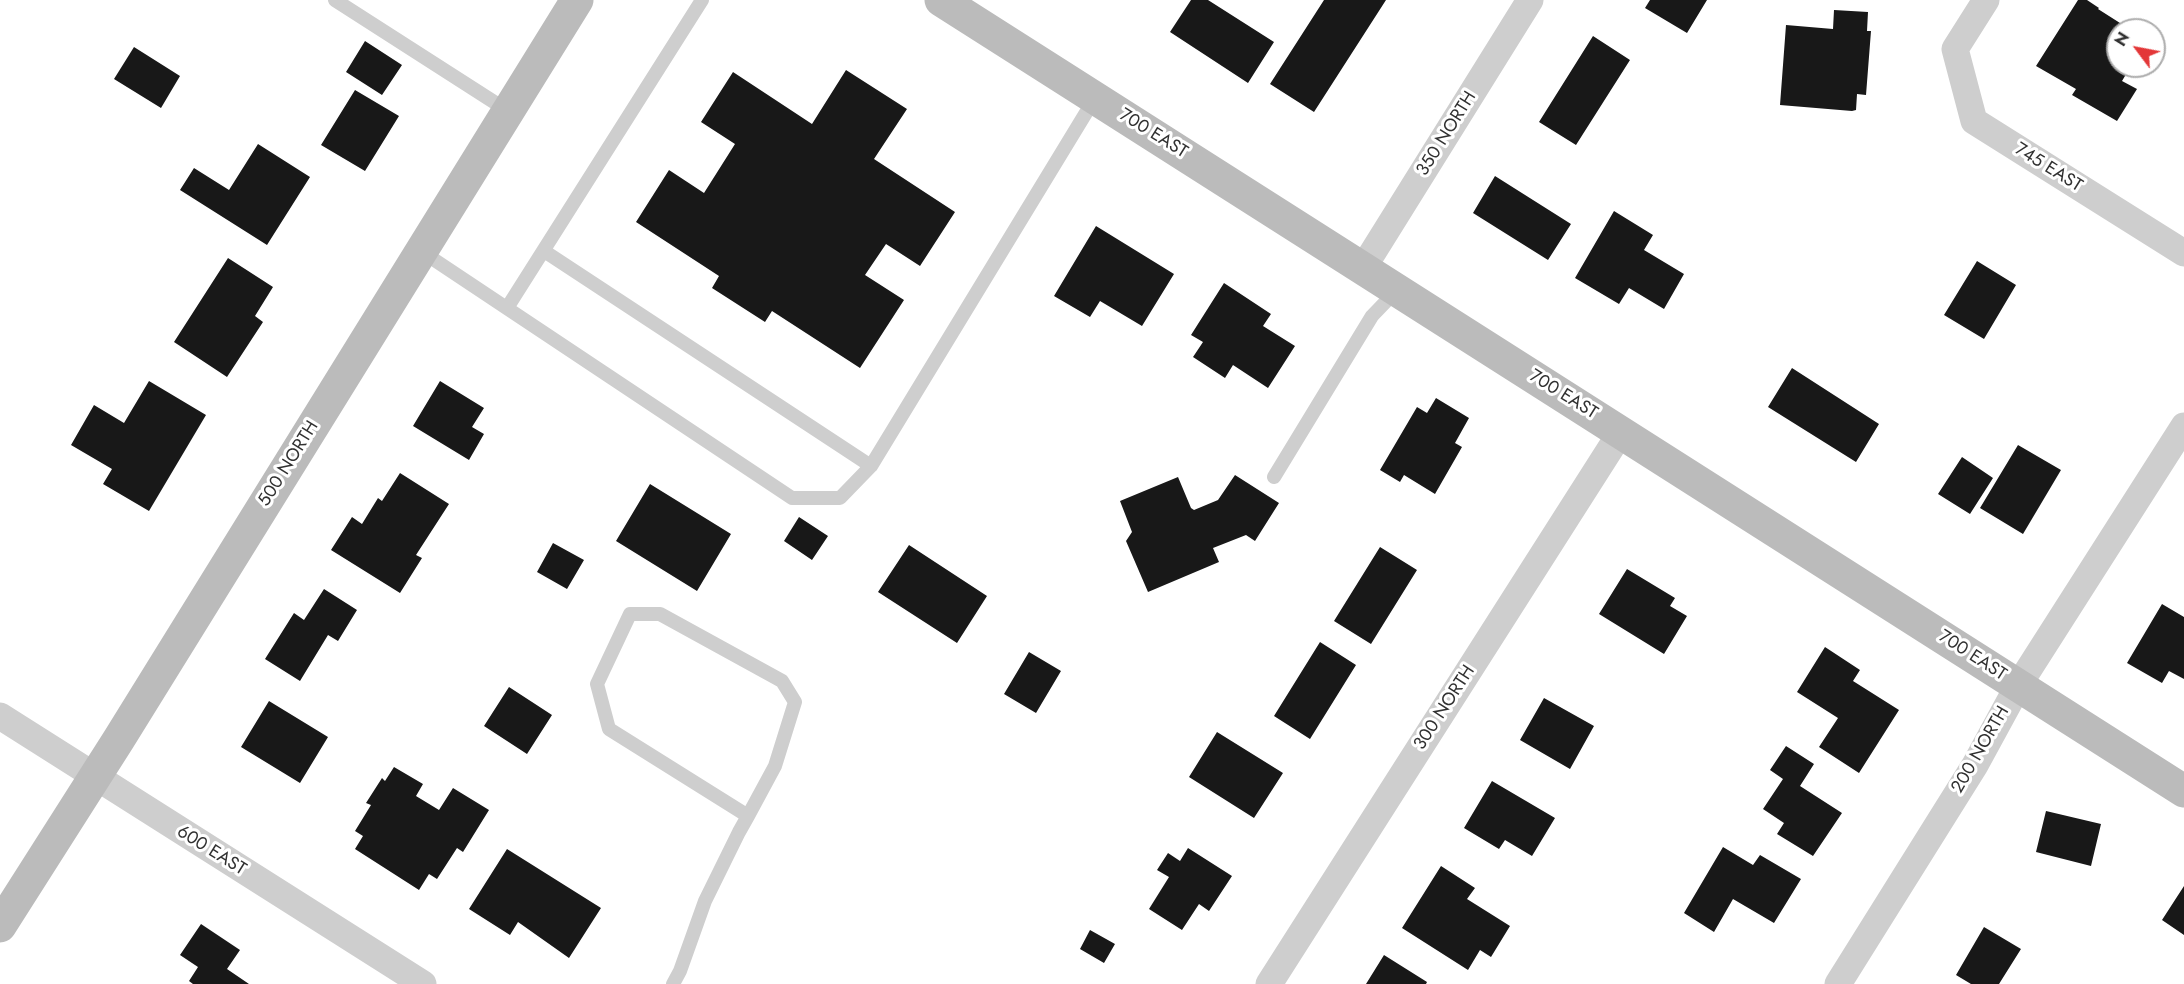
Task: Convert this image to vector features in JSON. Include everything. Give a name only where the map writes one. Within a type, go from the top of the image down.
[{"type":"street","name":"500 NORTH","points":[[0,926],[577,0]]},
{"type":"street","name":"700 EAST","points":[[941,0],[2184,790]]},
{"type":"street","name":"350 NORTH","points":[[1363,268],[1530,0]]},
{"type":"street","name":"745 EAST","points":[[1986,0],[1955,50],[1974,122],[2184,253]]},
{"type":"street","name":"200 NORTH","points":[[1838,984],[1975,765],[2018,686],[2184,426]]},
{"type":"street","name":"300 NORTH","points":[[1269,984],[1621,432]]},
{"type":"street","name":"600 EAST","points":[[0,716],[423,984]]},
{"type":"lane","points":[[335,0],[508,111]]},
{"type":"lane","points":[[507,308],[702,0]]},
{"type":"lane","points":[[421,251],[792,498],[840,498],[870,466],[1095,98]]},
{"type":"lane","points":[[544,251],[870,466]]},
{"type":"lane","points":[[1274,477],[1372,316],[1397,290]]},
{"type":"lane","points":[[673,984],[705,901],[775,766],[795,702],[782,681],[660,614],[630,614],[597,684],[609,729],[748,816]]},
{"type":"building","points":[[1191,0],[1208,0],[1274,42],[1248,83],[1170,32]]},
{"type":"building","points":[[1324,0],[1386,0],[1314,112],[1270,84]]},
{"type":"building","points":[[1650,0],[1707,0],[1687,33],[1645,8]]},
{"type":"building","points":[[2078,0],[2087,0],[2112,18],[2106,18],[2106,78],[2124,78],[2122,81],[2137,89],[2117,121],[2072,95],[2076,89],[2036,66]]},
{"type":"building","points":[[1834,10],[1868,12],[1867,31],[1871,31],[1866,95],[1857,94],[1856,110],[1852,111],[1780,105],[1786,25],[1833,29]]},
{"type":"building","points":[[1593,36],[1630,60],[1576,145],[1539,122]]},
{"type":"building","points":[[365,41],[402,65],[382,95],[346,72]]},
{"type":"building","points":[[134,47],[180,76],[161,108],[114,79]]},
{"type":"building","points":[[846,70],[907,109],[874,159],[955,212],[920,266],[886,244],[865,275],[904,300],[860,368],[772,311],[765,322],[712,288],[719,276],[636,222],[669,170],[704,193],[735,144],[701,122],[733,72],[812,124]]},
{"type":"building","points":[[355,90],[399,116],[365,171],[321,145]]},
{"type":"building","points":[[258,144],[310,177],[267,245],[180,190],[194,168],[229,190]]},
{"type":"building","points":[[1495,176],[1571,224],[1548,260],[1473,213]]},
{"type":"building","points":[[1614,211],[1653,235],[1644,250],[1684,274],[1664,309],[1629,288],[1619,304],[1575,278]]},
{"type":"building","points":[[1096,226],[1174,274],[1142,326],[1100,301],[1090,317],[1054,296]]},
{"type":"building","points":[[228,258],[273,287],[255,316],[263,322],[227,377],[174,342]]},
{"type":"building","points":[[1977,261],[2016,285],[1984,339],[1944,315]]},
{"type":"building","points":[[1224,283],[1271,314],[1263,326],[1295,346],[1268,388],[1233,365],[1225,378],[1193,357],[1203,342],[1191,335]]},
{"type":"building","points":[[1792,368],[1879,424],[1856,462],[1768,407]]},
{"type":"building","points":[[149,381],[206,415],[149,511],[103,484],[112,469],[71,445],[94,405],[124,423]]},
{"type":"building","points":[[440,381],[484,408],[472,427],[484,434],[469,460],[413,426]]},
{"type":"building","points":[[1436,398],[1469,418],[1455,443],[1462,447],[1435,494],[1404,475],[1400,482],[1380,470],[1417,407],[1427,413]]},
{"type":"building","points":[[2018,445],[2061,470],[2023,534],[1980,508]]},
{"type":"building","points":[[1962,457],[1993,478],[1970,514],[1938,494]]},
{"type":"building","points":[[400,473],[449,504],[416,555],[422,558],[400,593],[331,550],[352,517],[362,524],[378,498],[382,501]]},
{"type":"building","points":[[1235,475],[1279,503],[1255,541],[1246,535],[1213,548],[1219,562],[1148,592],[1126,541],[1132,532],[1120,501],[1178,477],[1191,508],[1194,510],[1218,500]]},
{"type":"building","points":[[650,484],[731,534],[697,591],[616,541]]},
{"type":"building","points":[[799,517],[828,536],[812,560],[784,541]]},
{"type":"building","points":[[553,543],[584,560],[567,589],[537,572]]},
{"type":"building","points":[[909,545],[987,596],[957,643],[878,592]]},
{"type":"building","points":[[1380,547],[1417,570],[1371,644],[1334,621]]},
{"type":"building","points":[[1627,569],[1675,598],[1670,606],[1687,616],[1664,654],[1599,614]]},
{"type":"building","points":[[324,589],[357,610],[338,641],[328,635],[300,681],[265,659],[294,613],[304,620]]},
{"type":"building","points":[[2162,604],[2184,617],[2184,679],[2169,671],[2162,683],[2127,663]]},
{"type":"building","points":[[1320,642],[1356,665],[1310,739],[1274,716]]},
{"type":"building","points":[[1825,647],[1860,670],[1853,681],[1899,710],[1859,773],[1819,747],[1838,718],[1797,692]]},
{"type":"building","points":[[1029,652],[1061,671],[1036,713],[1004,694]]},
{"type":"building","points":[[509,687],[552,715],[527,754],[484,726]]},
{"type":"building","points":[[1544,698],[1594,726],[1570,769],[1520,740]]},
{"type":"building","points":[[269,701],[328,737],[300,783],[241,747]]},
{"type":"building","points":[[1217,732],[1283,773],[1254,818],[1189,777]]},
{"type":"building","points":[[1786,746],[1814,764],[1800,786],[1842,813],[1813,856],[1777,834],[1784,823],[1763,809],[1783,779],[1770,770]]},
{"type":"building","points":[[394,767],[423,784],[416,796],[439,810],[453,788],[489,810],[463,852],[457,848],[437,879],[429,874],[419,890],[355,849],[363,836],[355,831],[371,805],[366,803],[382,778],[385,781]]},
{"type":"building","points":[[1492,781],[1555,818],[1532,856],[1505,840],[1499,849],[1464,828]]},
{"type":"building","points":[[2046,811],[2101,824],[2091,866],[2036,852]]},
{"type":"building","points":[[1723,847],[1753,865],[1760,855],[1801,879],[1774,923],[1733,899],[1714,932],[1684,913]]},
{"type":"building","points":[[1188,848],[1232,876],[1209,911],[1199,904],[1182,930],[1149,909],[1169,877],[1157,870],[1168,853],[1180,861]]},
{"type":"building","points":[[507,849],[601,908],[569,958],[518,922],[510,935],[469,909]]},
{"type":"building","points":[[1441,866],[1475,888],[1467,899],[1510,926],[1491,957],[1480,950],[1468,970],[1402,928]]},
{"type":"building","points":[[2184,886],[2184,935],[2162,920]]},
{"type":"building","points":[[201,924],[240,950],[227,969],[249,984],[193,984],[189,981],[198,967],[180,955]]},
{"type":"building","points":[[1984,927],[2021,949],[1999,984],[1971,984],[1956,975]]},
{"type":"building","points":[[1090,930],[1115,944],[1104,963],[1080,949]]},
{"type":"building","points":[[1384,955],[1427,982],[1426,984],[1366,984]]}]
